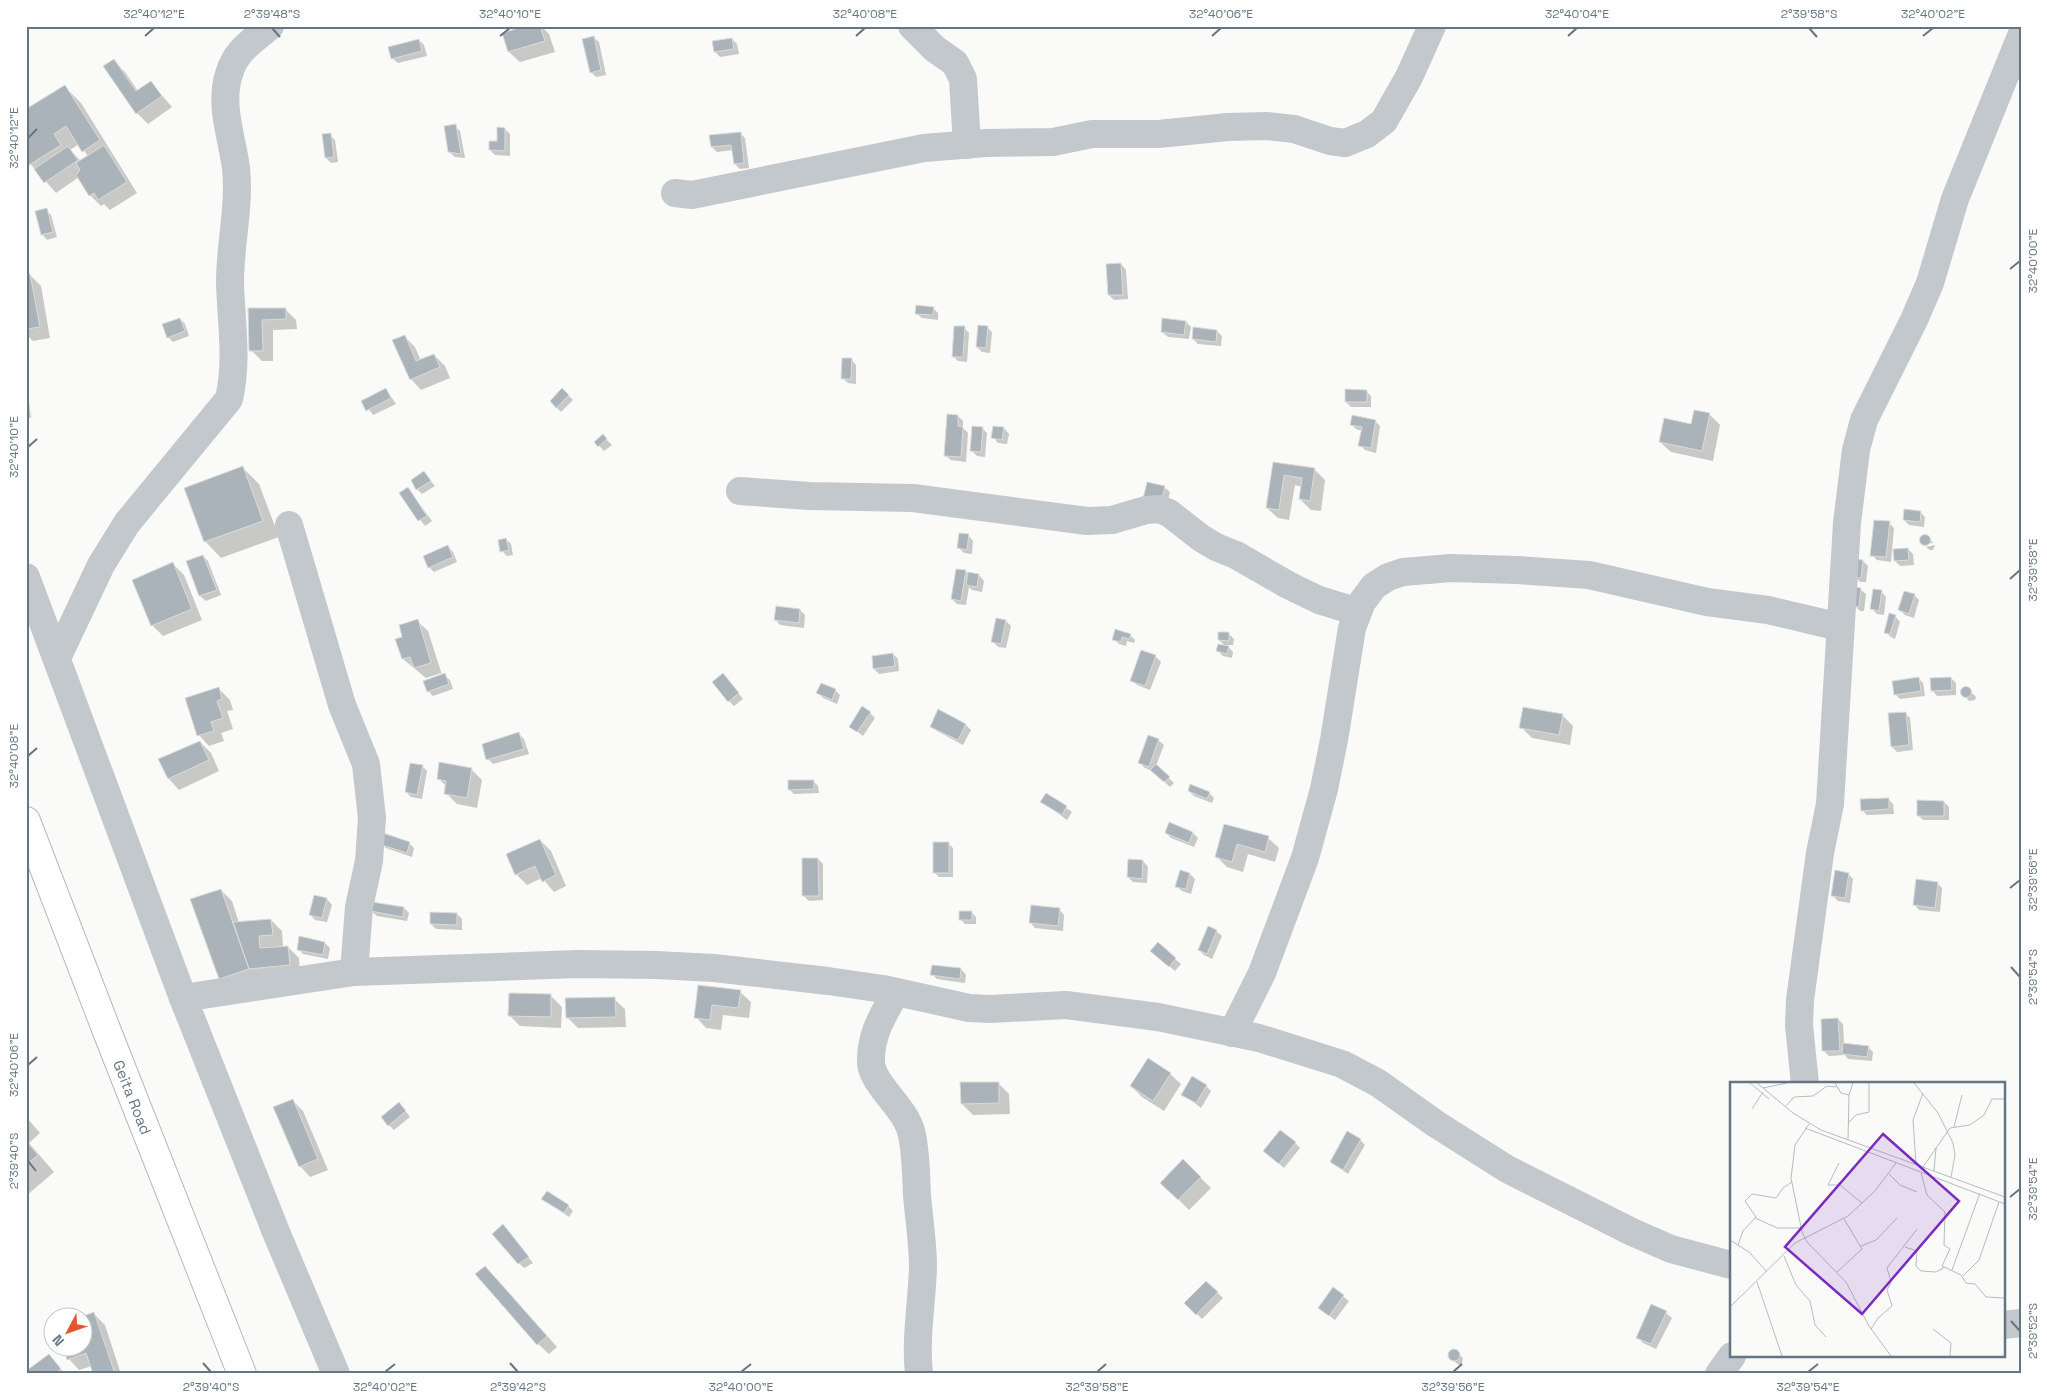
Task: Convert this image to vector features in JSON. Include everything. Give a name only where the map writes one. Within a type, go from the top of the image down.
[{"type":"highway","name":"Geita Road","points":[[26,821],[242,1374]]},
{"type":"street","points":[[57,658],[102,565],[127,523],[229,399],[233,381],[234,356],[230,281],[236,169],[225,106],[229,74],[240,50],[270,26]]},
{"type":"street","points":[[912,26],[935,49],[955,63],[963,78],[967,145]]},
{"type":"street","points":[[675,193],[692,195],[924,148],[1053,142],[1092,134],[1158,134],[1228,127],[1267,126],[1294,129],[1330,142],[1345,143],[1367,134],[1384,121],[1409,78],[1432,26]]},
{"type":"street","points":[[1805,1082],[1799,1025],[1800,1000],[1820,853],[1830,804],[1847,523],[1856,450],[1864,420],[1914,320],[1930,283],[1955,199],[2021,36]]},
{"type":"street","points":[[740,491],[809,496],[913,498],[1087,521],[1112,520],[1146,510],[1159,509],[1169,513],[1209,542],[1288,585],[1319,600],[1358,612]]},
{"type":"street","points":[[289,525],[342,706],[366,764],[372,818],[369,861],[359,907],[354,972]]},
{"type":"street","points":[[1232,1033],[1262,973],[1305,858],[1327,773],[1341,705],[1352,628],[1362,602],[1374,586],[1388,577],[1403,572],[1451,568],[1589,575],[1707,602],[1768,610],[1840,627]]},
{"type":"street","points":[[26,577],[183,998],[276,1232],[336,1374]]},
{"type":"street","points":[[183,998],[354,972],[577,964],[656,965],[714,968],[828,981],[896,992],[968,1008],[990,1010],[1066,1006],[1158,1017],[1259,1038],[1342,1064],[1378,1083],[1436,1124],[1507,1169],[1616,1224],[1671,1249],[1730,1265]]},
{"type":"street","points":[[896,992],[876,1027],[872,1043],[871,1065],[878,1079],[904,1113],[912,1132],[923,1266],[916,1350],[918,1374]]},
{"type":"street","points":[[2004,1325],[2021,1323]]},
{"type":"street","points":[[1719,1374],[1731,1358]]},
{"type":"building","points":[[525,26],[540,26],[545,41],[508,52],[502,33]]},
{"type":"building","points":[[594,36],[601,70],[590,73],[582,39]]},
{"type":"building","points":[[732,38],[734,49],[714,52],[712,41]]},
{"type":"building","points":[[419,39],[422,51],[391,59],[388,47]]},
{"type":"building","points":[[114,59],[136,91],[151,81],[162,96],[136,114],[103,66]]},
{"type":"building","points":[[65,85],[100,140],[82,152],[66,126],[54,134],[61,145],[29,165],[26,161],[26,109]]},
{"type":"building","points":[[456,124],[461,154],[448,152],[444,126]]},
{"type":"building","points":[[497,127],[505,128],[505,151],[489,150],[489,141],[497,141]]},
{"type":"building","points":[[741,132],[744,163],[734,164],[731,145],[711,147],[709,135]]},
{"type":"building","points":[[331,133],[334,157],[325,158],[322,134]]},
{"type":"building","points":[[104,145],[127,182],[98,200],[94,193],[89,196],[76,175],[80,170],[76,163]]},
{"type":"building","points":[[68,146],[78,160],[44,183],[34,169]]},
{"type":"building","points":[[47,208],[53,232],[41,235],[35,211]]},
{"type":"building","points":[[1121,263],[1123,295],[1108,295],[1106,264]]},
{"type":"building","points":[[26,274],[30,274],[40,327],[26,329]]},
{"type":"building","points":[[916,305],[934,307],[933,315],[915,314]]},
{"type":"building","points":[[248,308],[286,308],[286,319],[262,320],[263,351],[249,351]]},
{"type":"building","points":[[180,318],[185,331],[167,338],[162,324]]},
{"type":"building","points":[[1162,318],[1186,321],[1184,335],[1161,332]]},
{"type":"building","points":[[978,325],[988,326],[986,348],[976,347]]},
{"type":"building","points":[[954,326],[965,326],[963,357],[952,357]]},
{"type":"building","points":[[1193,327],[1217,330],[1216,342],[1192,339]]},
{"type":"building","points":[[405,335],[416,361],[434,354],[440,367],[410,380],[392,340]]},
{"type":"building","points":[[842,358],[852,358],[851,379],[841,379]]},
{"type":"building","points":[[386,388],[391,398],[366,411],[361,401]]},
{"type":"building","points":[[562,388],[569,395],[556,408],[550,401]]},
{"type":"building","points":[[1345,389],[1367,390],[1367,402],[1345,402]]},
{"type":"building","points":[[1694,410],[1710,413],[1702,451],[1659,442],[1664,418],[1691,424]]},
{"type":"building","points":[[947,414],[958,415],[958,426],[963,427],[961,457],[944,456]]},
{"type":"building","points":[[1352,415],[1376,420],[1371,448],[1358,446],[1362,427],[1350,425]]},
{"type":"building","points":[[972,426],[983,427],[981,452],[970,451]]},
{"type":"building","points":[[993,426],[1004,427],[1002,440],[991,438]]},
{"type":"building","points":[[603,434],[607,439],[598,447],[594,442]]},
{"type":"building","points":[[1273,462],[1315,468],[1310,501],[1299,499],[1302,478],[1284,475],[1279,510],[1266,508]]},
{"type":"building","points":[[243,466],[263,521],[204,542],[184,488]]},
{"type":"building","points":[[424,471],[431,481],[416,490],[411,480]]},
{"type":"building","points":[[1147,482],[1165,486],[1161,503],[1143,499]]},
{"type":"building","points":[[408,487],[427,516],[418,521],[399,493]]},
{"type":"building","points":[[1904,509],[1921,511],[1920,522],[1903,520]]},
{"type":"building","points":[[1874,520],[1890,521],[1886,557],[1870,556]]},
{"type":"building","points":[[959,533],[969,534],[967,550],[957,548]]},
{"type":"building","points":[[1923,535],[1927,535],[1930,540],[1929,544],[1923,545],[1920,542],[1920,538]]},
{"type":"building","points":[[506,538],[509,550],[500,552],[498,540]]},
{"type":"building","points":[[448,545],[453,557],[428,568],[423,556]]},
{"type":"building","points":[[1908,548],[1909,560],[1894,561],[1893,549]]},
{"type":"building","points":[[203,555],[217,590],[199,596],[186,561]]},
{"type":"building","points":[[1855,559],[1863,560],[1861,578],[1853,577]]},
{"type":"building","points":[[173,562],[192,609],[151,626],[132,580]]},
{"type":"building","points":[[956,569],[966,570],[961,601],[951,599]]},
{"type":"building","points":[[968,572],[979,574],[977,587],[966,585]]},
{"type":"building","points":[[1855,587],[1861,588],[1859,607],[1853,606]]},
{"type":"building","points":[[1873,589],[1882,590],[1879,611],[1870,609]]},
{"type":"building","points":[[1904,591],[1915,594],[1909,614],[1898,610]]},
{"type":"building","points":[[776,606],[800,609],[799,623],[774,620]]},
{"type":"building","points":[[1889,613],[1896,615],[1890,634],[1884,633]]},
{"type":"building","points":[[996,618],[1006,620],[1001,644],[991,642]]},
{"type":"building","points":[[418,619],[431,663],[414,668],[410,657],[402,659],[395,639],[402,637],[399,625]]},
{"type":"building","points":[[1115,629],[1131,634],[1129,639],[1122,637],[1121,642],[1112,640]]},
{"type":"building","points":[[1218,632],[1229,632],[1229,641],[1218,640]]},
{"type":"building","points":[[1218,644],[1229,646],[1227,654],[1216,651]]},
{"type":"building","points":[[1141,650],[1156,655],[1145,686],[1130,681]]},
{"type":"building","points":[[893,653],[895,666],[873,669],[872,656]]},
{"type":"building","points":[[445,673],[449,684],[427,692],[423,681]]},
{"type":"building","points":[[723,673],[739,693],[728,702],[712,682]]},
{"type":"building","points":[[1919,677],[1921,691],[1894,695],[1892,681]]},
{"type":"building","points":[[1951,677],[1952,690],[1931,691],[1930,678]]},
{"type":"building","points":[[821,683],[836,689],[832,700],[816,693]]},
{"type":"building","points":[[219,687],[222,699],[217,701],[223,718],[211,722],[214,731],[197,736],[185,698]]},
{"type":"building","points":[[1964,687],[1968,687],[1971,692],[1970,696],[1964,697],[1961,694],[1961,690]]},
{"type":"building","points":[[862,706],[871,712],[857,732],[849,727]]},
{"type":"building","points":[[1523,707],[1563,714],[1559,735],[1519,728]]},
{"type":"building","points":[[938,709],[966,724],[958,740],[930,727]]},
{"type":"building","points":[[1906,712],[1909,745],[1891,747],[1888,713]]},
{"type":"building","points":[[519,732],[524,749],[486,760],[482,744]]},
{"type":"building","points":[[1148,735],[1159,739],[1149,767],[1138,763]]},
{"type":"building","points":[[200,741],[209,760],[168,779],[158,759]]},
{"type":"building","points":[[439,762],[472,768],[467,798],[444,794],[446,781],[437,779]]},
{"type":"building","points":[[410,763],[423,765],[417,795],[405,792]]},
{"type":"building","points":[[1156,764],[1170,777],[1164,782],[1150,770]]},
{"type":"building","points":[[788,780],[814,780],[814,789],[788,790]]},
{"type":"building","points":[[1190,784],[1210,792],[1207,799],[1188,791]]},
{"type":"building","points":[[1046,793],[1067,806],[1062,815],[1040,802]]},
{"type":"building","points":[[1889,798],[1889,809],[1861,811],[1860,799]]},
{"type":"building","points":[[1917,800],[1944,801],[1944,816],[1917,816]]},
{"type":"building","points":[[1169,822],[1193,832],[1189,843],[1165,833]]},
{"type":"building","points":[[1224,824],[1269,836],[1265,852],[1237,844],[1232,862],[1215,857]]},
{"type":"building","points":[[383,833],[410,842],[407,853],[379,844]]},
{"type":"building","points":[[540,839],[556,875],[542,882],[535,866],[515,875],[506,854]]},
{"type":"building","points":[[933,842],[949,842],[949,873],[933,873]]},
{"type":"building","points":[[802,858],[818,858],[819,896],[802,896]]},
{"type":"building","points":[[1128,859],[1143,860],[1142,879],[1127,877]]},
{"type":"building","points":[[1180,870],[1190,873],[1186,889],[1175,887]]},
{"type":"building","points":[[1835,870],[1849,873],[1845,898],[1831,896]]},
{"type":"building","points":[[1916,879],[1938,882],[1935,908],[1913,905]]},
{"type":"building","points":[[221,889],[249,969],[219,979],[190,899]]},
{"type":"building","points":[[314,895],[327,898],[322,918],[309,915]]},
{"type":"building","points":[[372,902],[404,907],[403,917],[370,911]]},
{"type":"building","points":[[1031,905],[1060,908],[1058,926],[1029,923]]},
{"type":"building","points":[[959,911],[972,911],[972,920],[959,920]]},
{"type":"building","points":[[430,912],[457,913],[457,925],[430,924]]},
{"type":"building","points":[[271,919],[273,935],[259,936],[260,948],[288,946],[290,965],[249,969],[233,922]]},
{"type":"building","points":[[1208,926],[1217,930],[1207,954],[1198,950]]},
{"type":"building","points":[[299,936],[325,942],[323,955],[297,950]]},
{"type":"building","points":[[1158,942],[1176,958],[1169,967],[1150,951]]},
{"type":"building","points":[[932,965],[961,968],[960,979],[930,975]]},
{"type":"building","points":[[698,985],[741,990],[738,1008],[712,1005],[710,1020],[694,1018]]},
{"type":"building","points":[[509,993],[551,994],[551,1017],[508,1016]]},
{"type":"building","points":[[615,997],[616,1017],[566,1018],[565,998]]},
{"type":"building","points":[[1838,1018],[1840,1051],[1822,1051],[1821,1019]]},
{"type":"building","points":[[1843,1043],[1869,1046],[1867,1057],[1842,1054]]},
{"type":"building","points":[[1148,1058],[1171,1073],[1153,1101],[1130,1086]]},
{"type":"building","points":[[1192,1076],[1207,1085],[1196,1103],[1181,1095]]},
{"type":"building","points":[[960,1082],[999,1082],[999,1103],[961,1104]]},
{"type":"building","points":[[293,1099],[318,1159],[299,1167],[273,1107]]},
{"type":"building","points":[[399,1102],[406,1111],[388,1126],[381,1117]]},
{"type":"building","points":[[1280,1130],[1296,1142],[1279,1164],[1263,1151]]},
{"type":"building","points":[[1347,1131],[1361,1139],[1343,1170],[1330,1162]]},
{"type":"building","points":[[26,1141],[38,1155],[26,1165]]},
{"type":"building","points":[[1183,1159],[1201,1177],[1178,1200],[1160,1183]]},
{"type":"building","points":[[547,1191],[569,1205],[564,1213],[541,1199]]},
{"type":"building","points":[[503,1224],[529,1257],[518,1264],[492,1234]]},
{"type":"building","points":[[485,1266],[547,1336],[537,1345],[475,1274]]},
{"type":"building","points":[[1206,1281],[1218,1292],[1196,1315],[1184,1303]]},
{"type":"building","points":[[1333,1287],[1344,1295],[1329,1316],[1318,1308]]},
{"type":"building","points":[[1651,1304],[1667,1311],[1651,1344],[1636,1338]]},
{"type":"building","points":[[94,1312],[115,1374],[93,1374],[88,1358],[92,1358],[92,1313]]},
{"type":"building","points":[[1452,1349],[1456,1349],[1460,1355],[1456,1361],[1452,1361],[1448,1357],[1448,1353]]},
{"type":"building","points":[[44,1358],[52,1358],[61,1369],[54,1374],[26,1374],[26,1371]]}]
